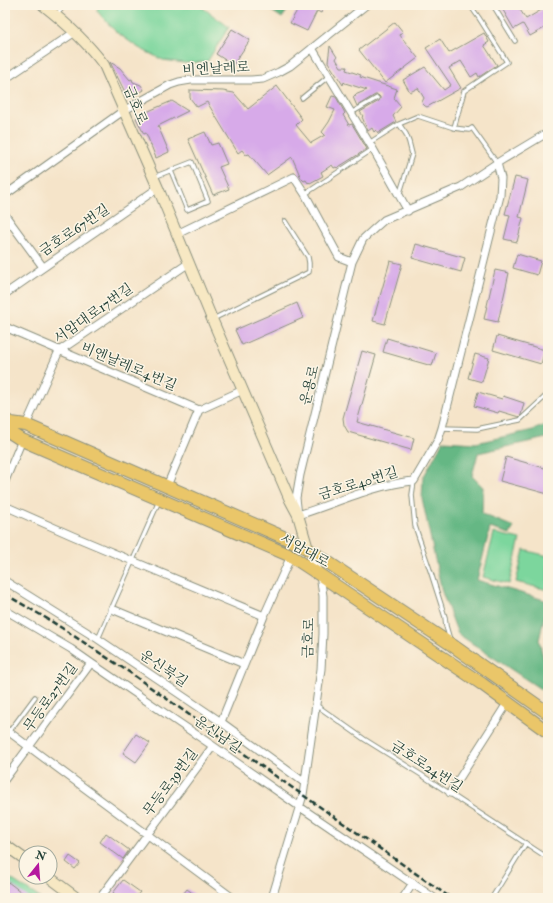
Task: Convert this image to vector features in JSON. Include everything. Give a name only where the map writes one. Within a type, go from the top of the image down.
[{"type":"main road","points":[[5,411],[16,416],[26,425]]},
{"type":"main road","name":"서암대로","points":[[7,428],[26,425],[308,549],[452,645],[548,714]]},
{"type":"main road","name":"서암대로","points":[[7,428],[22,440],[290,556],[320,574],[508,702],[548,732]]},
{"type":"street","name":"금호로","points":[[43,5],[75,32],[104,65],[158,188],[242,390],[298,515],[308,549],[320,574],[323,596],[323,634],[316,705],[305,783],[300,807],[272,898]]},
{"type":"street","name":"비엔날레로","points":[[5,195],[123,110],[157,92],[179,82],[199,79],[263,79],[290,66],[366,5]]},
{"type":"street","points":[[5,79],[75,32]]},
{"type":"street","points":[[312,48],[408,210]]},
{"type":"street","name":"운용로","points":[[298,515],[296,498],[300,475],[352,262],[363,239],[384,220],[461,187],[497,163],[548,133]]},
{"type":"street","name":"금호로40번길","points":[[298,515],[371,490],[414,481],[438,440],[500,196],[500,178],[497,163]]},
{"type":"street","points":[[177,234],[294,177],[305,194],[339,257],[352,262]]},
{"type":"street","name":"금호로67번길","points":[[5,294],[158,188]]},
{"type":"street","points":[[5,215],[42,267]]},
{"type":"street","name":"서암대로17번길","points":[[26,425],[59,351],[189,263]]},
{"type":"street","name":"비엔날레로4번길","points":[[5,327],[199,410]]},
{"type":"street","points":[[167,486],[199,410],[242,390]]},
{"type":"street","points":[[5,481],[22,440]]},
{"type":"street","points":[[5,506],[264,616]]},
{"type":"street","points":[[221,722],[290,556]]},
{"type":"street","name":"운신북길","points":[[5,581],[98,639],[221,722],[305,783]]},
{"type":"street","points":[[112,609],[244,664]]},
{"type":"street","name":"운신남길","points":[[5,610],[91,662],[434,898]]},
{"type":"street","name":"무등로27번길","points":[[5,779],[91,662]]},
{"type":"street","points":[[450,794],[508,702]]},
{"type":"street","name":"무등로27번길","points":[[7,730],[95,796]]},
{"type":"street","name":"무등로39번길","points":[[100,898],[213,746]]},
{"type":"street","name":"무등로39번길","points":[[95,796],[234,898]]},
{"type":"street","points":[[5,845],[18,854]]},
{"type":"street","points":[[58,884],[77,898]]},
{"type":"street","points":[[403,898],[413,884]]},
{"type":"lane","points":[[56,15],[65,5]]},
{"type":"lane","points":[[454,128],[464,91],[506,62],[471,7],[477,5]]},
{"type":"lane","points":[[493,5],[515,41]]},
{"type":"lane","points":[[302,98],[329,76]]},
{"type":"lane","points":[[351,113],[376,98]]},
{"type":"lane","points":[[305,194],[399,124],[418,116],[454,128],[469,130],[472,128],[497,163]]},
{"type":"lane","points":[[399,124],[406,134],[409,142],[411,157],[399,196]]},
{"type":"lane","points":[[153,178],[171,170],[192,162],[208,201],[188,210],[171,170]]},
{"type":"lane","points":[[212,319],[309,272],[308,258],[285,221]]},
{"type":"lane","points":[[442,428],[477,429],[520,420],[548,394]]},
{"type":"lane","points":[[414,481],[412,495],[415,526],[452,645]]},
{"type":"lane","points":[[98,639],[160,499]]},
{"type":"lane","points":[[7,730],[35,697]]},
{"type":"lane","name":"금호로24번길","points":[[316,705],[364,739],[548,858]]},
{"type":"lane","points":[[493,896],[526,843]]},
{"type":"green space","points":[[98,5],[199,5],[229,27],[207,62],[184,63],[163,60],[139,48],[116,32],[97,11]]},
{"type":"green space","points":[[263,5],[291,5],[282,18]]},
{"type":"green space","points":[[548,424],[548,439],[546,438],[478,453],[472,476],[483,487],[482,514],[514,527],[510,534],[490,528],[477,580],[548,601],[539,640],[546,669],[548,670],[548,694],[458,634],[442,592],[422,498],[423,478],[443,441],[476,443],[533,430]]},
{"type":"green space","points":[[494,533],[520,539],[509,584],[483,577]]},
{"type":"green space","points":[[524,550],[548,556],[548,590],[516,582]]},
{"type":"green space","points":[[5,875],[18,885],[40,898],[5,898]]},
{"type":"building","points":[[300,5],[325,5],[321,13],[317,11],[307,31],[290,23]]},
{"type":"building","points":[[500,5],[517,5],[526,19],[548,6],[548,26],[530,36],[523,24],[514,29]]},
{"type":"building","points":[[395,22],[403,32],[399,34],[418,58],[385,83],[359,50]]},
{"type":"building","points":[[232,29],[250,40],[233,65],[216,54]]},
{"type":"building","points":[[484,33],[489,42],[484,45],[497,65],[479,77],[477,73],[471,77],[461,61],[449,68],[461,88],[427,107],[422,102],[424,98],[418,88],[410,92],[403,80],[425,67],[444,90],[451,85],[426,48],[440,39],[449,53]]},
{"type":"building","points":[[330,46],[341,67],[347,67],[346,70],[361,75],[360,77],[397,89],[394,98],[401,107],[393,116],[396,122],[378,133],[376,130],[374,132],[372,128],[368,131],[362,117],[363,116],[360,112],[379,101],[380,97],[375,95],[357,106],[353,97],[367,90],[344,82],[343,85],[328,62]]},
{"type":"building","points":[[110,62],[120,68],[130,80],[132,79],[133,82],[141,85],[144,90],[133,97],[127,96]]},
{"type":"building","points":[[277,86],[302,119],[296,125],[311,143],[325,135],[322,132],[335,110],[327,107],[332,96],[336,97],[345,113],[343,115],[349,125],[352,124],[367,149],[337,168],[334,168],[332,165],[321,172],[323,176],[310,183],[301,178],[292,157],[267,175],[249,154],[246,155],[242,150],[238,153],[207,102],[197,107],[190,98],[190,90],[223,91],[234,93],[248,109]]},
{"type":"building","points":[[172,101],[188,111],[158,126],[169,152],[156,158],[146,133],[144,134],[136,118]]},
{"type":"building","points":[[205,132],[211,145],[218,143],[227,164],[219,167],[229,189],[213,195],[188,139]]},
{"type":"building","points":[[515,177],[528,180],[519,217],[523,218],[517,242],[504,239],[510,215],[505,214]]},
{"type":"building","points":[[416,244],[465,258],[461,272],[412,258]]},
{"type":"building","points":[[517,254],[541,261],[537,275],[513,268]]},
{"type":"building","points":[[390,261],[402,264],[385,324],[373,321]]},
{"type":"building","points":[[495,270],[509,273],[498,322],[484,319]]},
{"type":"building","points":[[297,303],[303,318],[242,345],[235,330]]},
{"type":"building","points":[[497,336],[545,350],[541,364],[493,350]]},
{"type":"building","points":[[387,338],[436,353],[432,366],[383,352]]},
{"type":"building","points":[[362,351],[376,355],[357,422],[414,438],[411,450],[348,432],[344,425],[343,418]]},
{"type":"building","points":[[475,354],[489,358],[482,382],[468,378]]},
{"type":"building","points":[[478,392],[502,399],[503,396],[524,403],[521,415],[519,417],[499,411],[498,413],[474,406]]},
{"type":"building","points":[[506,457],[548,469],[548,494],[500,481]]},
{"type":"building","points":[[136,734],[150,743],[136,762],[123,753]]},
{"type":"building","points":[[106,833],[129,850],[123,859],[100,842]]},
{"type":"building","points":[[70,856],[80,863],[75,869],[66,862]]},
{"type":"building","points":[[123,880],[140,892],[135,898],[119,898],[113,893]]},
{"type":"building","points":[[8,882],[29,898],[5,898],[5,887]]},
{"type":"building","points":[[187,889],[199,898],[180,898]]},
{"type":"railway","points":[[5,594],[51,621],[129,672],[451,898]]}]
